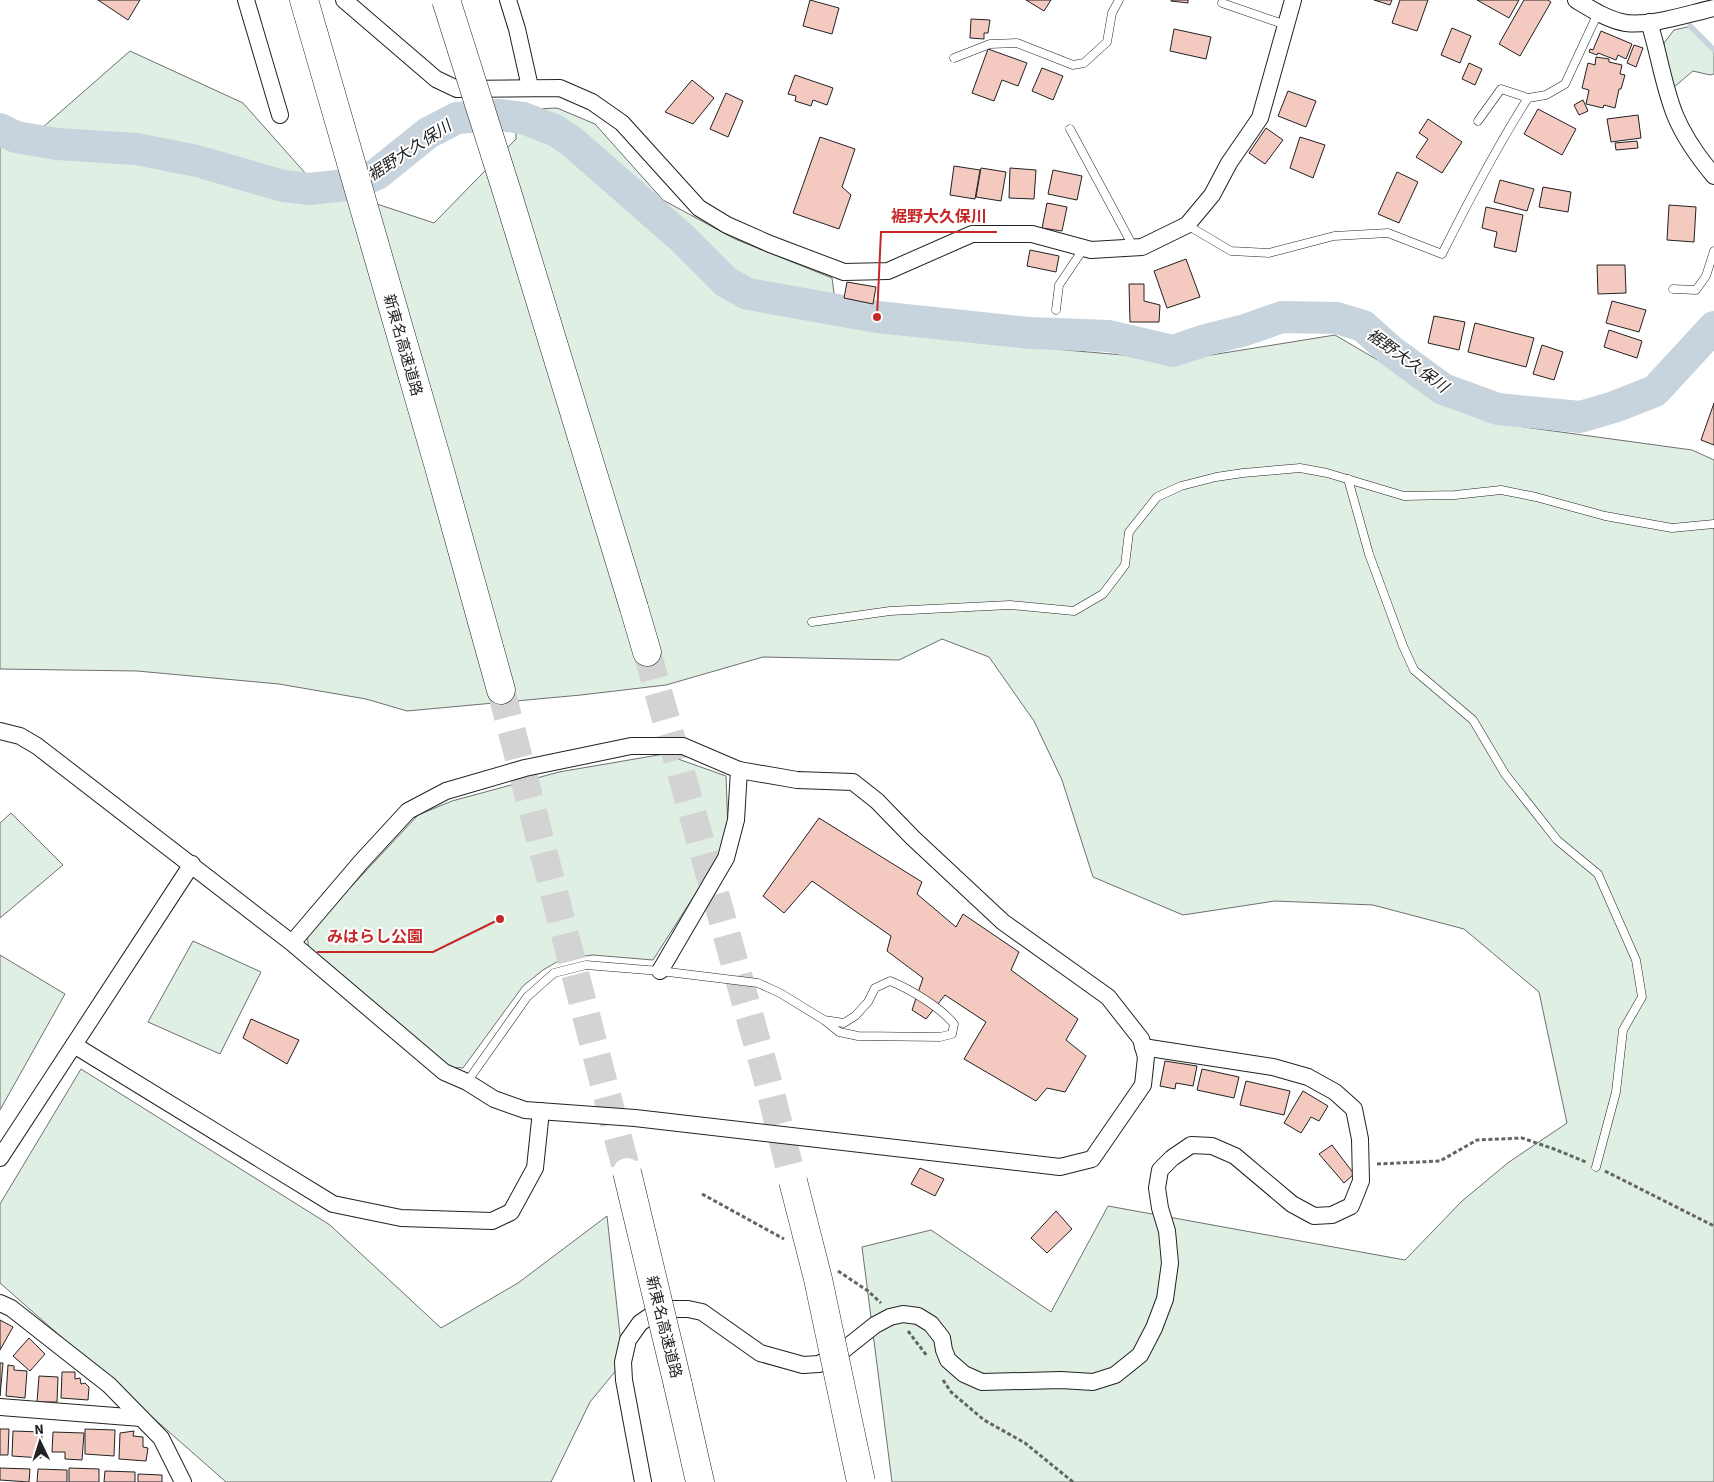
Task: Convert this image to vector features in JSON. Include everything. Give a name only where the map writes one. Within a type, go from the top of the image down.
[{"type":"highway","name":"新東名高速道路","points":[[304,0],[501,690]]},
{"type":"highway","points":[[446,0],[507,192],[647,652]]},
{"type":"highway","name":"新東名高速道路","points":[[627,1172],[700,1482]]},
{"type":"highway","points":[[793,1182],[818,1279],[862,1482]]},
{"type":"street","points":[[246,0],[280,115]]},
{"type":"street","points":[[344,0],[436,79],[457,89],[560,88],[592,102],[622,123],[699,208],[727,225],[770,244],[844,272],[888,271],[972,234],[1032,234],[1091,250],[1142,247],[1187,224],[1212,194],[1229,163],[1260,118],[1293,0]]},
{"type":"street","points":[[508,0],[517,29],[530,87]]},
{"type":"street","points":[[1576,0],[1598,14],[1625,23],[1649,22],[1714,8]]},
{"type":"street","points":[[1649,22],[1676,116],[1698,156],[1714,176]]},
{"type":"street","points":[[0,731],[20,736],[38,746],[192,864],[292,944],[444,1072],[467,1082],[494,1099],[525,1110],[635,1118],[1060,1167],[1092,1159],[1143,1085],[1146,1057],[1141,1039],[1108,997],[1003,922],[913,838],[877,801],[853,782],[797,780],[739,770],[683,746],[630,746],[525,768],[446,791],[408,811],[361,862],[292,944]]},
{"type":"street","points":[[660,970],[726,858],[736,820],[739,770]]},
{"type":"street","points":[[0,1158],[192,864]]},
{"type":"street","points":[[74,1045],[333,1204],[401,1218],[492,1221],[511,1212],[534,1168],[541,1111]]},
{"type":"street","points":[[643,1482],[624,1380],[623,1362],[628,1340],[640,1323],[653,1314],[668,1310],[688,1309],[702,1312],[760,1353],[803,1365],[819,1364],[840,1352],[875,1325],[890,1318],[903,1314],[918,1316],[932,1324],[942,1338],[948,1360],[964,1374],[982,1382],[1061,1380],[1093,1382],[1115,1375],[1140,1355],[1154,1328],[1165,1300],[1170,1263],[1167,1231],[1160,1208],[1157,1188],[1160,1170],[1172,1158],[1191,1145],[1212,1146],[1235,1156],[1257,1177],[1292,1204],[1314,1216],[1332,1215],[1351,1206],[1361,1181],[1360,1140],[1354,1109],[1335,1092],[1308,1077],[1273,1067],[1143,1047]]},
{"type":"street","points":[[0,1303],[10,1308],[109,1385],[161,1438],[182,1482]]},
{"type":"street","points":[[0,1407],[142,1418]]},
{"type":"lane","points":[[954,58],[990,44],[1017,43],[1073,65],[1084,63],[1107,42],[1112,13],[1118,0]]},
{"type":"lane","points":[[1222,3],[1286,25]]},
{"type":"lane","points":[[1478,121],[1501,89],[1528,98],[1546,95],[1565,84],[1598,14]]},
{"type":"lane","points":[[1187,224],[1231,251],[1269,253],[1334,236],[1388,233],[1442,254],[1486,168],[1528,98]]},
{"type":"lane","points":[[1070,129],[1134,248]]},
{"type":"lane","points":[[1056,310],[1059,285],[1084,248]]},
{"type":"lane","points":[[1673,289],[1696,290],[1706,276],[1714,251]]},
{"type":"lane","points":[[812,622],[890,611],[1010,605],[1074,611],[1103,594],[1124,565],[1129,532],[1157,497],[1181,486],[1243,472],[1300,468],[1327,473],[1404,496],[1455,495],[1502,490],[1536,497],[1605,516],[1672,528],[1714,524]]},
{"type":"lane","points":[[1348,480],[1369,554],[1403,646],[1414,670],[1472,720],[1505,774],[1557,840],[1598,874],[1636,960],[1642,997],[1623,1030],[1616,1092],[1596,1167]]},
{"type":"lane","points":[[467,1082],[527,996],[554,973],[586,965],[660,970],[758,983],[824,1020],[839,1032],[858,1036],[940,1037],[952,1034],[954,1024],[947,1016],[903,986],[890,981],[875,988],[868,1002],[850,1020],[844,1023],[824,1020]]},
{"type":"path","points":[[1361,1165],[1440,1161],[1477,1140],[1522,1138],[1554,1148],[1620,1177],[1714,1226]]},
{"type":"green space","points":[[1687,27],[1714,52],[1714,74],[1710,75],[1693,71],[1674,87],[1665,56],[1664,43],[1674,30]]},
{"type":"green space","points":[[130,51],[243,103],[314,183],[434,223],[516,139],[510,110],[557,108],[595,124],[663,200],[735,239],[832,278],[837,315],[997,344],[1180,360],[1335,335],[1458,407],[1524,427],[1692,450],[1714,460],[1714,1482],[892,1482],[862,1247],[931,1230],[1051,1312],[1108,1206],[1405,1260],[1462,1201],[1509,1162],[1567,1123],[1539,992],[1464,929],[1373,905],[1275,901],[1183,915],[1093,877],[1062,780],[1034,721],[989,657],[942,639],[899,660],[763,657],[666,685],[407,711],[366,699],[279,684],[137,671],[0,669],[0,121],[42,128]]},
{"type":"green space","points":[[664,754],[726,776],[728,831],[719,857],[653,960],[593,955],[562,959],[543,970],[523,986],[463,1068],[445,1067],[309,950],[307,934],[418,815],[452,801],[559,772]]},
{"type":"green space","points":[[11,813],[63,865],[0,918],[0,823]]},
{"type":"green space","points":[[193,941],[261,972],[220,1054],[148,1022]]},
{"type":"green space","points":[[0,955],[65,994],[0,1110]]},
{"type":"green space","points":[[81,1069],[330,1225],[441,1328],[518,1283],[607,1216],[623,1362],[590,1402],[551,1482],[226,1482],[0,1283],[0,1204]]},
{"type":"building","points":[[98,0],[140,0],[128,20]]},
{"type":"building","points":[[810,0],[839,8],[832,34],[803,26]]},
{"type":"building","points":[[1026,0],[1051,0],[1044,11]]},
{"type":"building","points":[[1188,0],[1188,3],[1171,1]]},
{"type":"building","points":[[1374,0],[1392,0],[1390,5]]},
{"type":"building","points":[[1400,0],[1428,0],[1417,31],[1392,23]]},
{"type":"building","points":[[1477,0],[1519,0],[1509,18]]},
{"type":"building","points":[[1524,0],[1548,0],[1551,2],[1520,56],[1499,44]]},
{"type":"building","points":[[971,19],[990,20],[988,33],[984,33],[984,39],[970,38]]},
{"type":"building","points":[[1452,28],[1471,36],[1460,63],[1441,55]]},
{"type":"building","points":[[1174,29],[1211,37],[1206,59],[1170,51]]},
{"type":"building","points":[[1601,31],[1632,44],[1626,59],[1618,55],[1616,60],[1598,53],[1597,55],[1589,52],[1590,49],[1593,50]]},
{"type":"building","points":[[1634,45],[1643,48],[1636,67],[1627,63]]},
{"type":"building","points":[[988,49],[1027,63],[1018,86],[1002,80],[994,101],[972,93]]},
{"type":"building","points":[[1596,57],[1609,59],[1609,62],[1622,65],[1620,74],[1625,75],[1621,89],[1619,89],[1615,108],[1604,105],[1603,108],[1586,104],[1589,90],[1582,88],[1588,63],[1595,65]]},
{"type":"building","points":[[1469,63],[1482,69],[1475,85],[1462,79]]},
{"type":"building","points":[[1042,68],[1063,76],[1053,100],[1032,91]]},
{"type":"building","points":[[795,75],[833,88],[827,105],[813,100],[811,106],[795,101],[796,96],[788,94]]},
{"type":"building","points":[[692,80],[714,98],[693,124],[665,112]]},
{"type":"building","points":[[1288,91],[1316,101],[1306,127],[1278,116]]},
{"type":"building","points":[[726,93],[743,101],[728,137],[710,129]]},
{"type":"building","points":[[1583,100],[1588,111],[1579,115],[1574,105]]},
{"type":"building","points":[[1538,109],[1576,129],[1562,155],[1524,134]]},
{"type":"building","points":[[1638,115],[1641,138],[1611,142],[1607,119]]},
{"type":"building","points":[[1428,119],[1462,142],[1442,173],[1416,157],[1428,139],[1419,133]]},
{"type":"building","points":[[1266,128],[1283,140],[1265,164],[1249,153]]},
{"type":"building","points":[[820,137],[855,149],[842,187],[851,195],[839,229],[793,213]]},
{"type":"building","points":[[1300,137],[1325,145],[1313,178],[1290,168]]},
{"type":"building","points":[[1637,141],[1638,148],[1616,150],[1615,143]]},
{"type":"building","points":[[954,166],[980,170],[975,199],[950,195]]},
{"type":"building","points":[[981,168],[1006,172],[1001,201],[976,197]]},
{"type":"building","points":[[1010,168],[1036,170],[1034,199],[1009,198]]},
{"type":"building","points":[[1053,170],[1082,176],[1077,200],[1048,194]]},
{"type":"building","points":[[1397,172],[1418,182],[1399,223],[1378,214]]},
{"type":"building","points":[[1500,180],[1534,189],[1527,211],[1494,202]]},
{"type":"building","points":[[1543,187],[1571,192],[1568,212],[1539,207]]},
{"type":"building","points":[[1047,203],[1067,207],[1062,231],[1042,228]]},
{"type":"building","points":[[1669,205],[1696,207],[1694,242],[1667,240]]},
{"type":"building","points":[[1486,207],[1523,215],[1516,252],[1494,247],[1497,232],[1482,228]]},
{"type":"building","points":[[1030,250],[1059,256],[1056,272],[1027,266]]},
{"type":"building","points":[[1186,259],[1200,297],[1167,308],[1154,271]]},
{"type":"building","points":[[1597,265],[1625,265],[1626,293],[1598,294]]},
{"type":"building","points":[[847,282],[876,287],[873,304],[844,298]]},
{"type":"building","points":[[1129,284],[1144,284],[1144,301],[1160,305],[1159,322],[1130,322]]},
{"type":"building","points":[[1612,301],[1646,310],[1639,332],[1606,323]]},
{"type":"building","points":[[1434,316],[1465,322],[1459,350],[1428,343]]},
{"type":"building","points":[[1475,323],[1534,338],[1526,367],[1468,352]]},
{"type":"building","points":[[1609,330],[1642,341],[1637,358],[1604,347]]},
{"type":"building","points":[[1542,345],[1563,352],[1554,380],[1533,374]]},
{"type":"building","points":[[1714,403],[1714,445],[1701,440]]},
{"type":"building","points":[[819,818],[922,882],[917,894],[956,927],[963,914],[1019,952],[1011,970],[1078,1019],[1066,1040],[1086,1056],[1065,1092],[1047,1088],[1036,1101],[964,1059],[986,1022],[945,995],[926,1019],[912,1010],[923,978],[887,951],[891,936],[812,881],[784,913],[763,896]]},
{"type":"building","points":[[251,1019],[299,1040],[287,1064],[243,1038]]},
{"type":"building","points":[[1165,1061],[1197,1066],[1193,1086],[1176,1083],[1175,1089],[1160,1086]]},
{"type":"building","points":[[1202,1069],[1239,1077],[1234,1098],[1197,1090]]},
{"type":"building","points":[[1246,1081],[1290,1091],[1284,1115],[1240,1105]]},
{"type":"building","points":[[1303,1091],[1328,1106],[1319,1121],[1311,1117],[1301,1133],[1284,1123]]},
{"type":"building","points":[[1332,1145],[1354,1174],[1344,1183],[1319,1154]]},
{"type":"building","points":[[920,1168],[944,1179],[935,1196],[911,1184]]},
{"type":"building","points":[[1056,1211],[1072,1229],[1047,1253],[1031,1238]]},
{"type":"building","points":[[0,1320],[13,1327],[0,1350]]},
{"type":"building","points":[[29,1338],[45,1354],[30,1371],[13,1356]]},
{"type":"building","points":[[0,1363],[3,1363],[0,1396]]},
{"type":"building","points":[[8,1365],[14,1366],[14,1370],[27,1371],[25,1398],[6,1396]]},
{"type":"building","points":[[62,1372],[75,1372],[75,1379],[80,1378],[81,1384],[85,1383],[89,1387],[88,1400],[61,1398]]},
{"type":"building","points":[[39,1376],[58,1377],[57,1402],[37,1402]]},
{"type":"building","points":[[0,1429],[9,1429],[8,1455],[0,1455]]},
{"type":"building","points":[[85,1429],[115,1430],[114,1456],[85,1454]]},
{"type":"building","points":[[13,1431],[42,1432],[41,1458],[12,1456]]},
{"type":"building","points":[[134,1431],[133,1436],[143,1437],[143,1447],[148,1448],[146,1461],[119,1459],[120,1433]]},
{"type":"building","points":[[53,1432],[84,1433],[82,1460],[65,1459],[65,1452],[52,1452]]},
{"type":"building","points":[[0,1468],[30,1469],[29,1482],[0,1480]]},
{"type":"building","points":[[69,1468],[99,1469],[99,1482],[69,1482]]},
{"type":"building","points":[[38,1469],[67,1470],[67,1482],[37,1482]]},
{"type":"building","points":[[105,1471],[135,1472],[135,1482],[104,1482]]},
{"type":"building","points":[[138,1474],[162,1475],[162,1482],[138,1482]]},
{"type":"waterway","points":[[1690,26],[1714,50]]},
{"type":"waterway","name":"裾野大久保川","points":[[0,129],[16,137],[57,144],[136,149],[197,161],[283,186],[309,189],[355,184],[377,174],[428,133],[457,118],[499,115],[523,118],[554,130],[570,140],[682,238],[726,282],[748,294],[877,317],[1030,333],[1109,336],[1173,351],[1282,317],[1337,318],[1363,326],[1391,351],[1443,389],[1498,409],[1580,417],[1614,407],[1655,391],[1714,327]]},
{"type":"tunnel","points":[[647,652],[767,1078],[793,1181]]},
{"type":"tunnel","points":[[501,690],[627,1172]]},
{"type":"place","name":"裾野大久保川","points":[[877,317]]},
{"type":"place","name":"みはらし公園","points":[[500,919]]}]
